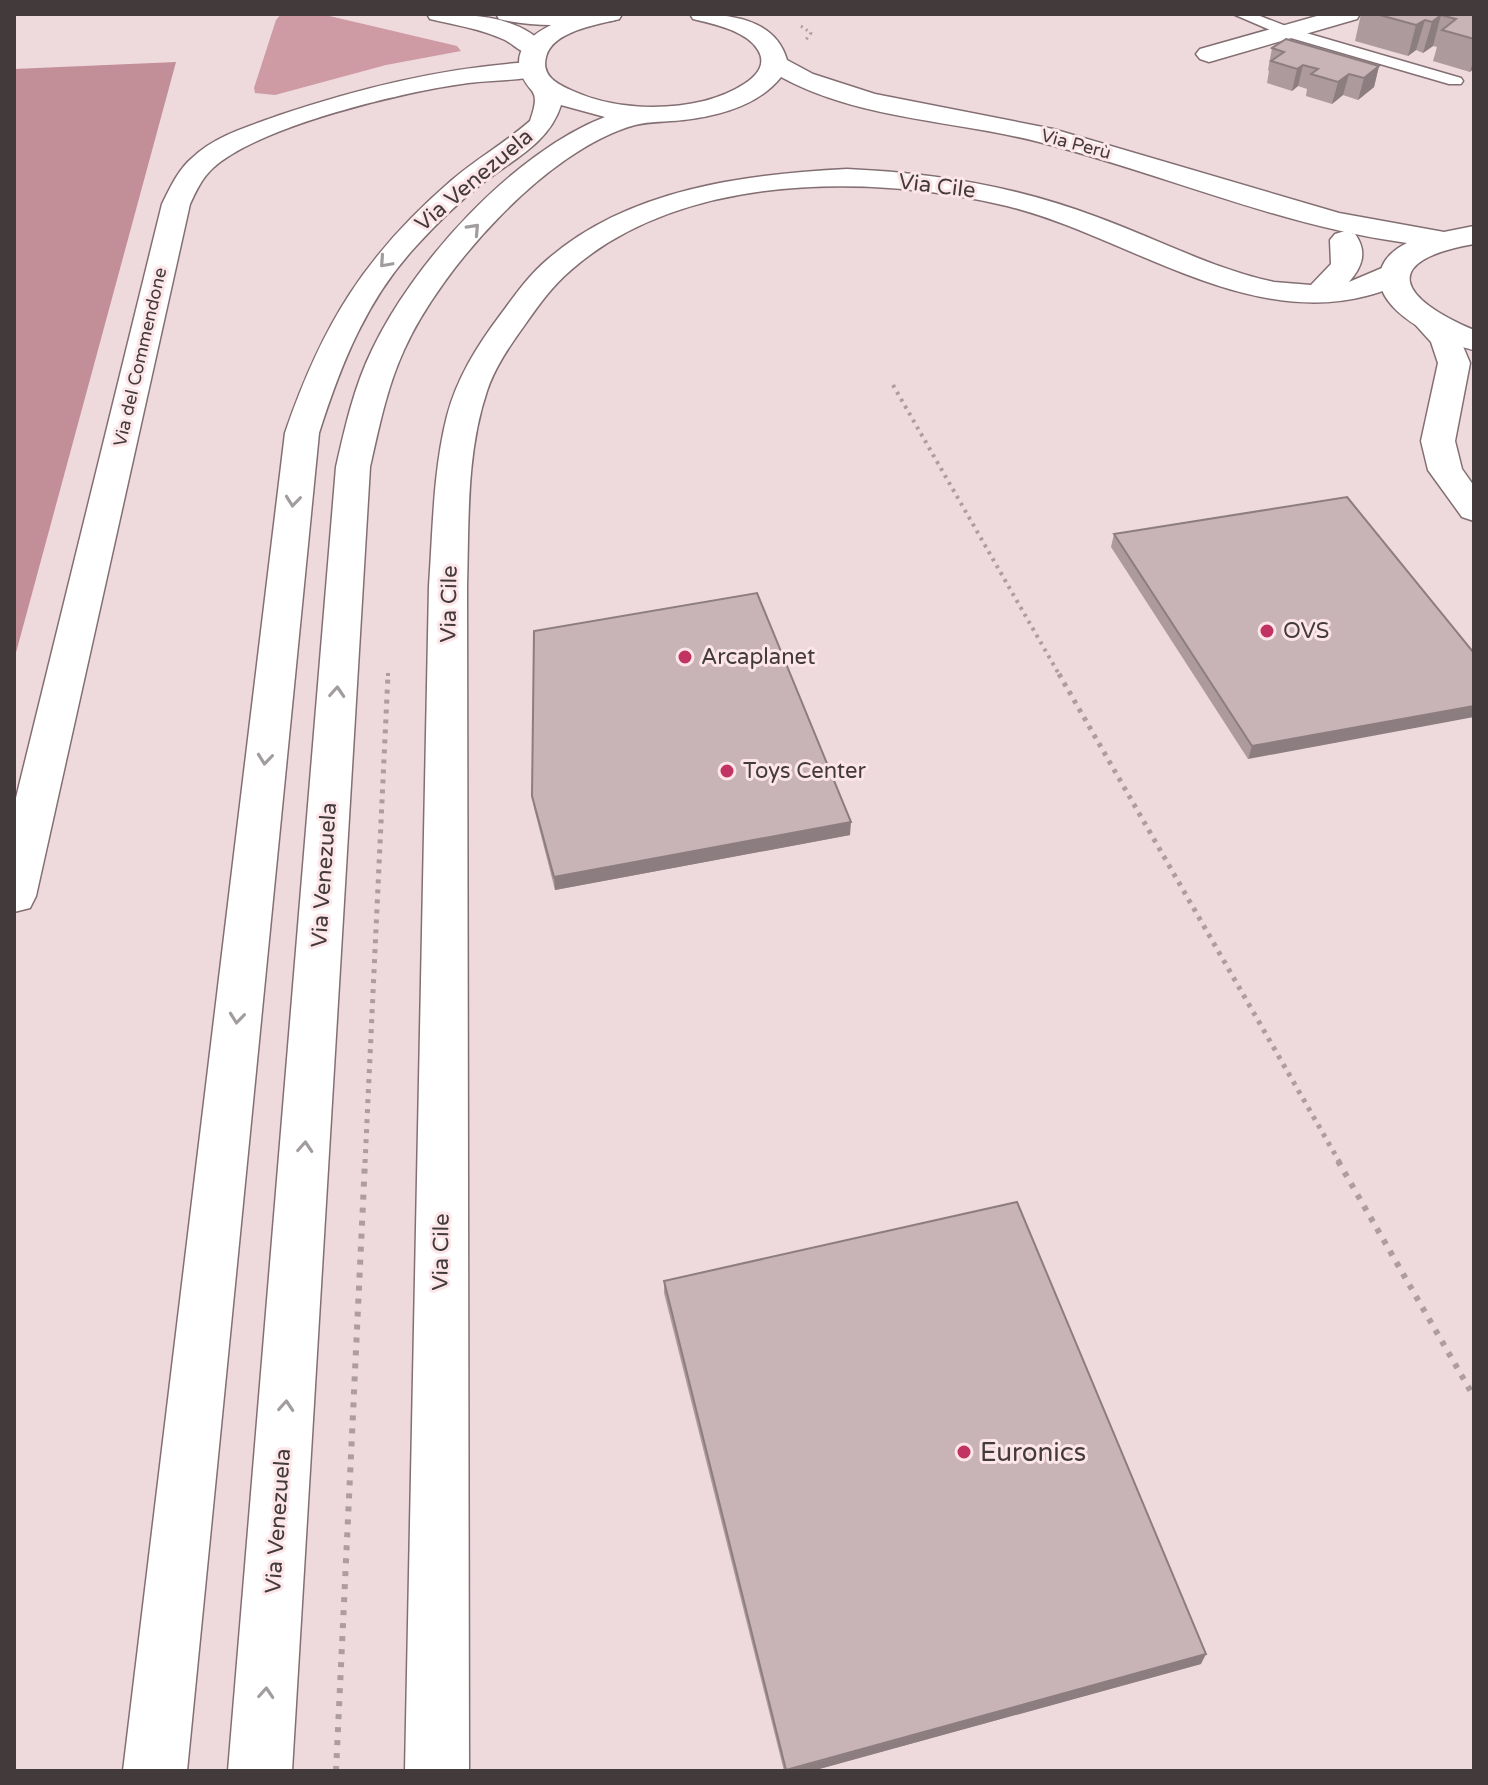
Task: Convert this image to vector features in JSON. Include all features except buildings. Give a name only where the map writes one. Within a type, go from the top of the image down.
[{"type":"main road","points":[[439,14],[503,30],[523,39],[539,70],[592,107],[654,113],[709,107],[733,100],[768,77],[774,63],[773,52],[766,40],[752,30],[702,14]]},
{"type":"main road","points":[[508,14],[554,19],[610,14]]},
{"type":"main road","points":[[539,70],[563,28],[610,14]]},
{"type":"main road","points":[[1209,54],[1348,14]]},
{"type":"main road","name":"Via Perù","points":[[774,63],[794,76],[818,85],[886,103],[1078,144],[1262,204],[1351,226],[1439,239]]},
{"type":"main road","name":"Via del Commendone","points":[[14,896],[176,204],[187,181],[204,161],[223,148],[304,115],[420,83],[472,74],[539,70]]},
{"type":"main road","name":"Via Venezuela","points":[[155,1771],[302,433],[319,378],[336,339],[374,274],[422,220],[542,124],[549,103],[539,70]]},
{"type":"main road","name":"Via Perù","points":[[733,100],[811,98],[886,103]]},
{"type":"main road","name":"Via Venezuela","points":[[260,1771],[353,467],[362,428],[388,351],[432,275],[486,216],[570,145],[610,124],[654,113]]},
{"type":"main road","name":"Via Cile","points":[[437,1771],[448,586],[456,443],[472,389],[495,344],[547,276],[588,243],[613,229],[701,196],[802,180],[910,181],[980,191],[1047,209],[1237,281],[1271,291],[1319,294],[1420,316],[1474,341]]},
{"type":"main road","name":"Via Perù","points":[[1262,204],[1345,240],[1394,270]]},
{"type":"main road","points":[[1439,239],[1474,235]]},
{"type":"main road","name":"Via Cile","points":[[1319,294],[1354,290],[1382,282],[1407,253],[1439,239]]},
{"type":"main road","points":[[1319,294],[1346,266],[1350,252],[1345,240]]},
{"type":"main road","points":[[1394,270],[1401,298],[1446,339],[1454,363],[1438,441],[1445,470],[1474,510]]},
{"type":"main road","points":[[1445,413],[1474,384]]},
{"type":"lane","points":[[1241,14],[1290,33],[1455,81]]},
{"type":"path","points":[[893,385],[1474,1397]]},
{"type":"shaded area","points":[[281,14],[321,14],[457,46],[461,51],[386,65],[275,95],[255,93],[276,20]]},
{"type":"shaded area","points":[[176,62],[14,660],[14,69]]},
{"type":"place","name":"OVS","points":[[1267,631]]},
{"type":"place","name":"Arcaplanet","points":[[685,657]]},
{"type":"place","name":"Toys Center","points":[[727,771]]},
{"type":"place","name":"Euronics","points":[[964,1452]]}]
